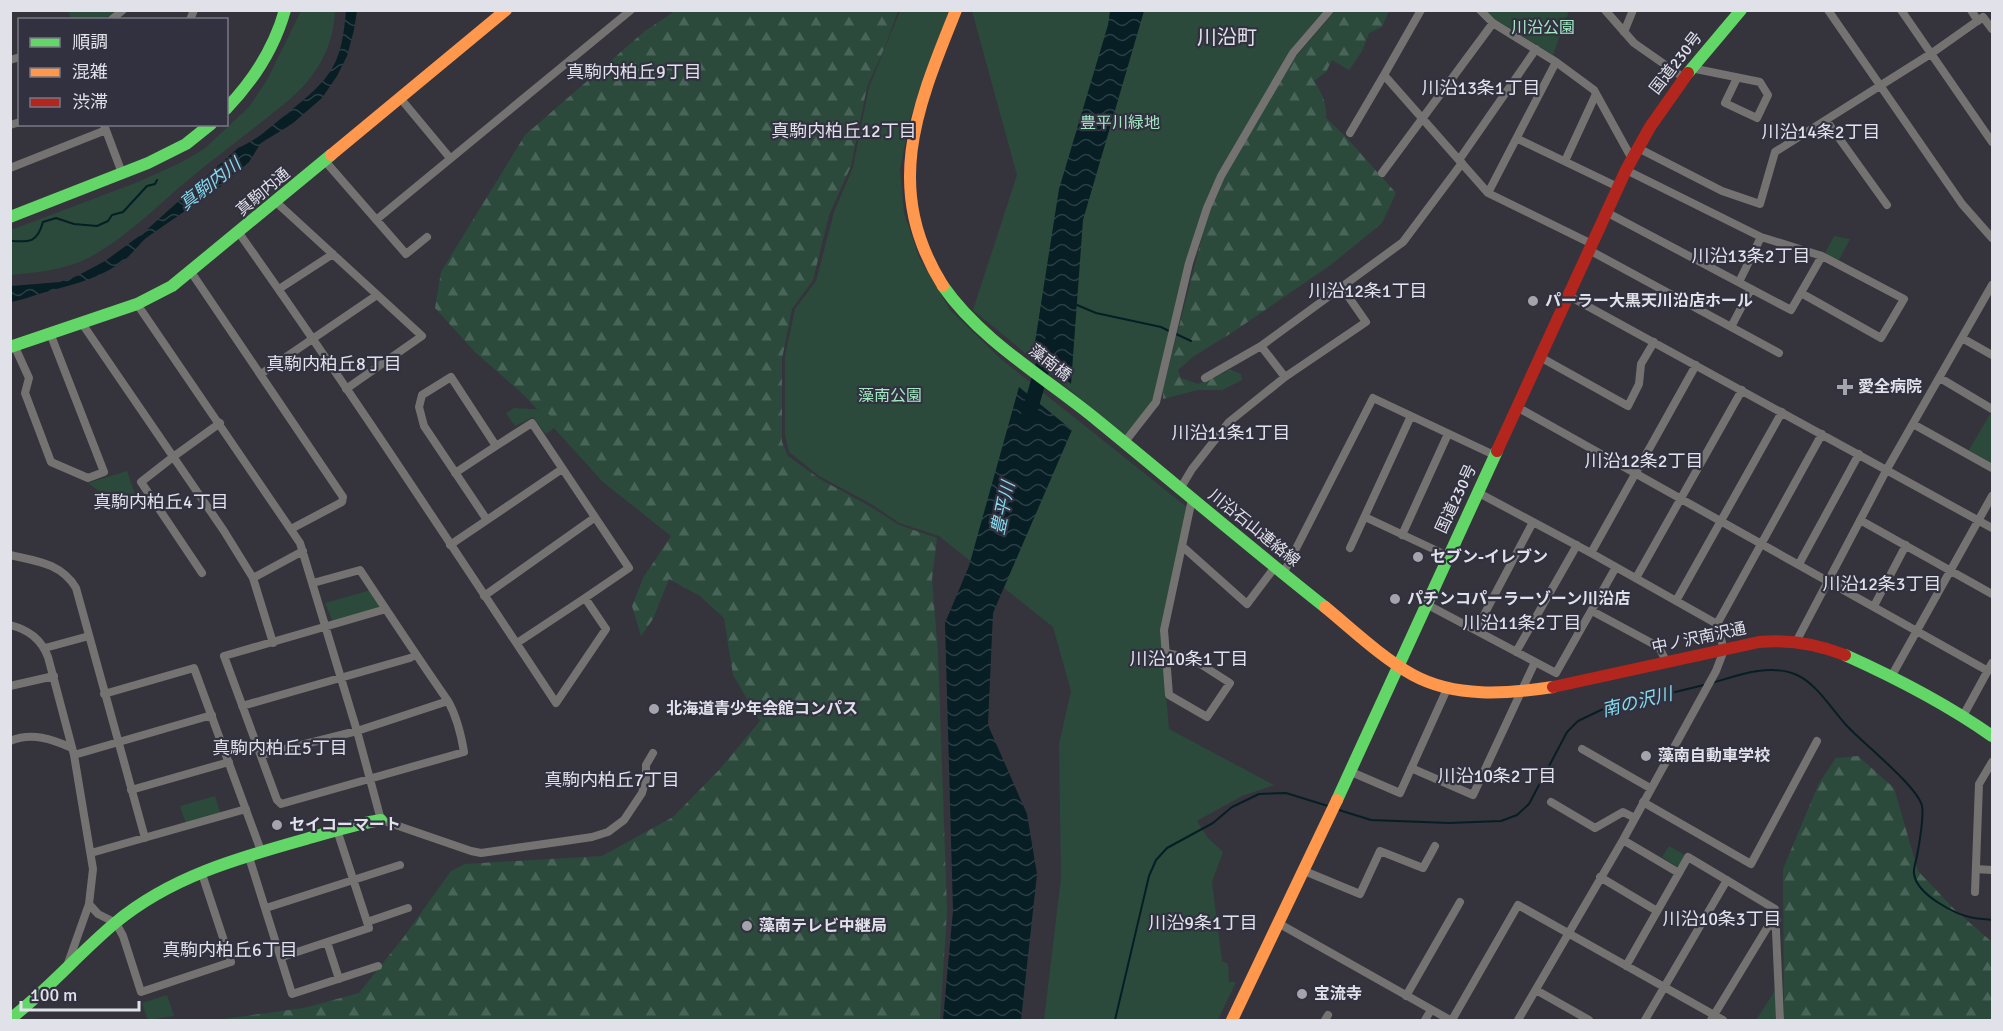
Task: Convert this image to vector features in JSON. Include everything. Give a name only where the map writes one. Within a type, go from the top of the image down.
[{"type":"main road","points":[[228,107],[241,94],[270,51],[282,25],[285,10]]},
{"type":"main road","name":"真駒内通","points":[[12,346],[156,296],[191,272],[239,233],[506,10]]},
{"type":"main road","name":"藻南橋","points":[[956,10],[923,93],[910,138],[908,173],[910,201],[922,243],[940,281],[960,308],[990,336],[1090,415]]},
{"type":"main road","name":"国道230号","points":[[1236,1019],[1302,870],[1632,159],[1687,73],[1741,10]]},
{"type":"main road","points":[[10,218],[122,173],[186,144],[208,126]]},
{"type":"main road","name":"川沿石山連絡線","points":[[1090,415],[1397,665]]},
{"type":"main road","name":"中ノ沢南沢通","points":[[1397,665],[1413,676],[1447,689],[1523,691],[1576,684],[1666,661],[1765,641],[1796,642],[1833,650],[1891,677],[1963,716],[1992,736]]},
{"type":"main road","points":[[10,1019],[116,923],[161,891],[201,871],[248,855],[381,820]]},
{"type":"street","points":[[376,220],[631,10]]},
{"type":"street","points":[[1124,443],[1156,402],[1189,263],[1207,208],[1221,176],[1293,53],[1330,10]]},
{"type":"street","points":[[1350,133],[1421,10]]},
{"type":"street","points":[[1480,10],[1493,23],[1557,62],[1594,90],[1632,159],[1761,237],[1822,256],[1904,298],[1881,338],[1801,293]]},
{"type":"street","points":[[1605,10],[1634,43],[1687,73],[1737,78],[1760,82],[1768,95],[1757,118],[1725,103],[1737,78]]},
{"type":"street","points":[[1624,32],[1633,10]]},
{"type":"street","points":[[1828,10],[1962,204],[1992,238]]},
{"type":"street","points":[[1901,10],[1992,142]]},
{"type":"street","points":[[1971,10],[1978,21]]},
{"type":"street","points":[[1632,159],[1760,204],[1775,152],[1932,53],[1983,17],[1992,29]]},
{"type":"street","points":[[1382,174],[1493,23]]},
{"type":"street","points":[[1205,378],[1261,346],[1402,242],[1536,49]]},
{"type":"street","points":[[1488,193],[1557,62]]},
{"type":"street","points":[[1384,75],[1488,193],[1591,247],[1779,353]]},
{"type":"street","points":[[1565,161],[1596,94]]},
{"type":"street","points":[[401,99],[450,158]]},
{"type":"street","points":[[1826,120],[1887,206]]},
{"type":"street","points":[[10,168],[105,127],[122,173]]},
{"type":"street","points":[[1518,139],[1618,187]]},
{"type":"street","points":[[325,161],[406,254],[427,237]]},
{"type":"street","points":[[276,202],[422,336],[346,389]]},
{"type":"street","points":[[1606,212],[1791,310],[1822,256]]},
{"type":"street","points":[[239,233],[279,289],[556,703],[606,629],[585,598]]},
{"type":"street","points":[[1739,282],[1761,237]]},
{"type":"street","points":[[279,289],[333,254]]},
{"type":"street","points":[[191,272],[343,497],[342,502],[291,529]]},
{"type":"street","points":[[1796,642],[1887,469],[1992,285]]},
{"type":"street","points":[[1180,489],[1192,469],[1229,422],[1285,377],[1366,322],[1341,286]]},
{"type":"street","points":[[1731,327],[1751,289]]},
{"type":"street","points":[[261,374],[377,295]]},
{"type":"street","points":[[1569,296],[1992,528]]},
{"type":"street","points":[[137,304],[220,423],[291,529],[303,551],[381,820],[481,853],[592,837],[616,827],[629,814],[645,786],[645,765],[653,753]]},
{"type":"street","points":[[81,322],[253,578],[273,642]]},
{"type":"street","points":[[12,346],[29,378],[25,393],[51,462],[88,478],[104,472],[50,333]]},
{"type":"street","points":[[1962,338],[1992,355]]},
{"type":"street","points":[[1540,357],[1628,406],[1639,384],[1641,364],[1654,342]]},
{"type":"street","points":[[1261,346],[1285,377]]},
{"type":"street","points":[[1591,553],[1696,365]]},
{"type":"street","points":[[487,520],[424,426],[419,407],[422,395],[451,377],[496,446]]},
{"type":"street","points":[[1940,378],[1992,409]]},
{"type":"street","points":[[1636,578],[1742,390]]},
{"type":"street","points":[[1182,546],[1247,604],[1279,570],[1373,398],[1494,455]]},
{"type":"street","points":[[1517,407],[1917,631],[1990,667],[1963,716]]},
{"type":"street","points":[[1676,601],[1782,412]]},
{"type":"street","points":[[1350,548],[1411,416]]},
{"type":"street","points":[[202,573],[141,482],[172,456],[220,423]]},
{"type":"street","points":[[455,473],[532,423],[629,568],[517,643]]},
{"type":"street","points":[[1913,424],[1992,468]]},
{"type":"street","points":[[1402,535],[1448,434]]},
{"type":"street","points":[[1518,1020],[1623,840],[1716,671],[1724,650],[1717,624],[1822,434]]},
{"type":"street","points":[[1799,564],[1859,454]]},
{"type":"street","points":[[450,545],[562,469]]},
{"type":"street","points":[[1477,492],[1717,624]]},
{"type":"street","points":[[1891,677],[1992,496]]},
{"type":"street","points":[[1166,653],[1191,658],[1230,683],[1207,717],[1169,695],[1164,630],[1192,499]]},
{"type":"street","points":[[1365,517],[1448,556]]},
{"type":"street","points":[[484,596],[594,518]]},
{"type":"street","points":[[1860,520],[1992,594]]},
{"type":"street","points":[[1476,630],[1533,522]]},
{"type":"street","points":[[1516,652],[1577,545]]},
{"type":"street","points":[[1874,606],[1906,545]]},
{"type":"street","points":[[253,578],[303,551]]},
{"type":"street","points":[[10,555],[47,563],[67,576],[76,588],[145,838]]},
{"type":"street","points":[[1426,604],[1556,674],[1616,567]]},
{"type":"street","points":[[313,583],[360,570],[448,701],[461,733],[464,752],[281,804],[277,800],[224,657],[386,609]]},
{"type":"street","points":[[1592,611],[1659,647],[1666,661]]},
{"type":"street","points":[[10,625],[27,631],[45,648],[73,751],[91,854],[92,880],[88,904],[66,969]]},
{"type":"street","points":[[45,648],[89,636]]},
{"type":"street","points":[[242,706],[410,658],[416,654]]},
{"type":"street","points":[[1411,768],[1473,795],[1535,662]]},
{"type":"street","points":[[104,694],[194,668],[261,851]]},
{"type":"street","points":[[10,686],[54,676]]},
{"type":"street","points":[[1349,771],[1400,793],[1447,689]]},
{"type":"street","points":[[261,756],[357,731],[448,701]]},
{"type":"street","points":[[10,741],[25,737],[40,737],[73,751],[117,742],[212,715]]},
{"type":"street","points":[[1643,802],[1751,864],[1817,741]]},
{"type":"street","points":[[1582,749],[1650,788]]},
{"type":"street","points":[[131,790],[229,762]]},
{"type":"street","points":[[1975,892],[1980,784],[1992,762]]},
{"type":"street","points":[[1551,802],[1595,828],[1623,813],[1635,818]]},
{"type":"street","points":[[91,854],[246,809]]},
{"type":"street","points":[[282,957],[369,928],[337,830]]},
{"type":"street","points":[[1623,840],[1679,873]]},
{"type":"street","points":[[1302,870],[1360,894],[1380,851],[1423,868],[1435,846]]},
{"type":"street","points":[[248,855],[292,994],[378,966]]},
{"type":"street","points":[[1626,966],[1688,857],[1775,909],[1780,1020]]},
{"type":"street","points":[[266,908],[400,865]]},
{"type":"street","points":[[1976,869],[1992,870]]},
{"type":"street","points":[[88,904],[98,915],[116,923],[123,936],[141,992],[231,962],[201,871]]},
{"type":"street","points":[[1600,877],[1657,911]]},
{"type":"street","points":[[1645,1020],[1727,880]]},
{"type":"street","points":[[1406,996],[1460,902]]},
{"type":"street","points":[[1278,923],[1451,1020],[1518,904],[1665,988],[1712,1018],[1723,1020]]},
{"type":"street","points":[[367,922],[408,908]]},
{"type":"street","points":[[1712,1018],[1767,928],[1777,920]]},
{"type":"street","points":[[327,942],[339,979]]},
{"type":"street","points":[[1536,990],[1589,1020]]},
{"type":"street","points":[[1425,1020],[1431,1010]]},
{"type":"green space","points":[[68,11],[116,11],[106,18],[71,18]]},
{"type":"green space","points":[[301,11],[335,11],[326,52],[308,81],[296,94],[104,249],[61,268],[11,275],[11,230],[138,182],[204,149],[249,107],[267,80]]},
{"type":"green space","points":[[675,11],[898,11],[867,87],[851,166],[829,215],[813,280],[792,309],[782,359],[782,442],[788,456],[820,479],[899,525],[937,538],[932,579],[938,654],[947,910],[940,1020],[216,1020],[304,1008],[359,993],[403,938],[451,871],[465,864],[602,856],[673,817],[720,769],[760,721],[733,675],[724,618],[700,596],[669,579],[653,619],[641,636],[632,606],[643,578],[671,536],[603,482],[525,396],[475,352],[435,308],[441,272],[525,135],[645,31]]},
{"type":"green space","name":"藻南公園","points":[[900,11],[949,11],[910,119],[900,169],[904,213],[919,257],[950,310],[1001,359],[1188,508],[1169,595],[1165,682],[1169,729],[1274,785],[1242,796],[1197,821],[1208,838],[1223,852],[1212,882],[1222,961],[1228,964],[1229,982],[1236,982],[1218,1020],[1044,1020],[1061,878],[1059,744],[1071,691],[1053,627],[939,536],[899,523],[873,505],[819,476],[789,452],[785,435],[785,356],[795,309],[816,281],[834,212],[853,167],[869,87]]},
{"type":"green space","name":"豊平川緑地","points":[[972,11],[1325,11],[1216,179],[1155,399],[1126,436],[973,310],[1017,175]]},
{"type":"green space","points":[[1335,11],[1389,11],[1382,27],[1369,33],[1362,51],[1349,70],[1332,60],[1326,72],[1314,81],[1323,98],[1326,118],[1396,193],[1382,223],[1332,264],[1194,356],[1178,370],[1181,378],[1198,384],[1230,370],[1241,374],[1242,380],[1222,390],[1197,390],[1163,399],[1163,389],[1201,241],[1211,206],[1223,178],[1293,60]]},
{"type":"green space","name":"川沿公園","points":[[1485,11],[1569,11],[1553,55]]},
{"type":"green space","points":[[1834,236],[1850,239],[1839,260],[1825,253]]},
{"type":"green space","points":[[514,408],[545,410],[558,425],[546,434],[533,417],[515,426],[506,413]]},
{"type":"green space","points":[[1990,414],[1992,416],[1992,464],[1969,450]]},
{"type":"green space","points":[[127,471],[135,494],[105,495],[88,483]]},
{"type":"green space","points":[[371,590],[382,607],[333,622],[325,603]]},
{"type":"green space","points":[[1858,756],[1894,788],[1918,871],[1956,911],[1992,942],[1992,1020],[1784,1020],[1783,869],[1819,783],[1836,758]]},
{"type":"green space","points":[[215,796],[221,815],[187,826],[180,806]]},
{"type":"green space","points":[[1669,846],[1685,855],[1678,867],[1662,857]]},
{"type":"green space","points":[[1776,989],[1776,1020],[1756,1020]]},
{"type":"green space","points":[[167,995],[174,1016],[148,1020],[142,1003]]},
{"type":"water","name":"真駒内川","points":[[346,11],[357,11],[347,56],[322,98],[292,124],[261,143],[249,162],[224,184],[146,238],[125,260],[108,271],[82,282],[11,302],[11,286],[60,282],[105,261],[142,234],[238,148],[262,134],[311,93],[330,73],[336,61],[344,31]]},
{"type":"water","points":[[1110,11],[1144,11],[1083,220],[1071,384],[1033,355],[1059,189],[1108,25]]},
{"type":"water","points":[[1019,387],[1072,430],[993,613],[988,725],[1027,814],[1037,874],[1021,1020],[943,1020],[953,911],[945,623],[969,566]]},
{"type":"waterway","points":[[10,241],[32,240],[38,234],[43,222],[56,218],[74,224],[97,226],[108,221],[112,215],[123,212],[147,186],[155,184],[157,180]]},
{"type":"waterway","points":[[1077,305],[1096,313],[1161,327],[1169,331]]},
{"type":"waterway","points":[[1174,333],[1191,341]]},
{"type":"waterway","name":"豊平川","points":[[1028,417],[1049,345]]},
{"type":"waterway","name":"南の沢川","points":[[1712,683],[1766,670],[1787,672],[1805,679],[1848,727],[1901,777],[1918,798],[1922,806],[1922,817],[1914,872],[1922,889],[1938,903],[1957,913],[1992,920]]},
{"type":"waterway","name":"南の沢川","points":[[1339,810],[1371,820],[1449,823],[1501,821],[1517,815],[1529,804],[1567,732],[1578,721],[1601,710],[1704,685]]},
{"type":"waterway","name":"南の沢川","points":[[1115,1020],[1149,876],[1156,860],[1167,848],[1213,823],[1232,807],[1259,794],[1286,793],[1328,806]]},
{"type":"traffic: fast","points":[[228,107],[262,63],[275,38],[285,10]]},
{"type":"traffic: fast","points":[[1688,73],[1741,10]]},
{"type":"traffic: fast","points":[[10,217],[148,163],[186,144],[208,126]]},
{"type":"traffic: fast","points":[[10,347],[137,304],[172,286],[331,155]]},
{"type":"traffic: fast","points":[[943,286],[958,306],[1015,358],[1097,420],[1325,607]]},
{"type":"traffic: fast","points":[[1337,800],[1497,451]]},
{"type":"traffic: fast","points":[[1845,655],[1920,692],[1992,736]]},
{"type":"traffic: fast","points":[[10,1019],[115,923],[158,893],[230,862],[343,828],[381,820]]},
{"type":"traffic: slow","points":[[331,155],[506,10]]},
{"type":"traffic: slow","points":[[943,286],[924,250],[914,215],[910,181],[912,148],[919,114],[929,80],[956,10]]},
{"type":"traffic: slow","points":[[1325,607],[1390,660],[1413,675],[1446,688],[1500,692],[1553,687]]},
{"type":"traffic: slow","points":[[1232,1020],[1337,800]]},
{"type":"traffic: jam","points":[[1497,451],[1626,170],[1650,127],[1688,73]]},
{"type":"traffic: jam","points":[[1553,687],[1759,642],[1803,643],[1845,655]]},
{"type":"place","name":"パーラー大黒天川沿店ホール","points":[[1533,301]]},
{"type":"place","name":"愛全病院","points":[[1845,387]]},
{"type":"place","name":"セブン-イレブン","points":[[1418,557]]},
{"type":"place","name":"パチンコパーラーゾーン川沿店","points":[[1395,599]]},
{"type":"place","name":"北海道青少年会館コンパス","points":[[654,709]]},
{"type":"place","name":"藻南自動車学校","points":[[1646,756]]},
{"type":"place","name":"セイコーマート","points":[[277,825]]},
{"type":"place","name":"藻南テレビ中継局","points":[[747,926]]},
{"type":"place","name":"宝流寺","points":[[1302,994]]},
{"type":"district","name":"川沿町","points":[[1227,37]]},
{"type":"district","name":"真駒内柏丘9丁目","points":[[634,72]]},
{"type":"district","name":"川沿13条1丁目","points":[[1481,88]]},
{"type":"district","name":"真駒内柏丘12丁目","points":[[844,131]]},
{"type":"district","name":"川沿14条2丁目","points":[[1821,132]]},
{"type":"district","name":"川沿13条2丁目","points":[[1751,256]]},
{"type":"district","name":"川沿12条1丁目","points":[[1368,291]]},
{"type":"district","name":"真駒内柏丘8丁目","points":[[334,364]]},
{"type":"district","name":"川沿11条1丁目","points":[[1231,433]]},
{"type":"district","name":"川沿12条2丁目","points":[[1644,461]]},
{"type":"district","name":"真駒内柏丘4丁目","points":[[161,502]]},
{"type":"district","name":"川沿12条3丁目","points":[[1882,584]]},
{"type":"district","name":"川沿11条2丁目","points":[[1522,623]]},
{"type":"district","name":"川沿10条1丁目","points":[[1189,659]]},
{"type":"district","name":"真駒内柏丘5丁目","points":[[280,748]]},
{"type":"district","name":"川沿10条2丁目","points":[[1497,776]]},
{"type":"district","name":"真駒内柏丘7丁目","points":[[612,780]]},
{"type":"district","name":"川沿10条3丁目","points":[[1722,919]]},
{"type":"district","name":"川沿9条1丁目","points":[[1203,923]]},
{"type":"district","name":"真駒内柏丘6丁目","points":[[230,950]]}]
